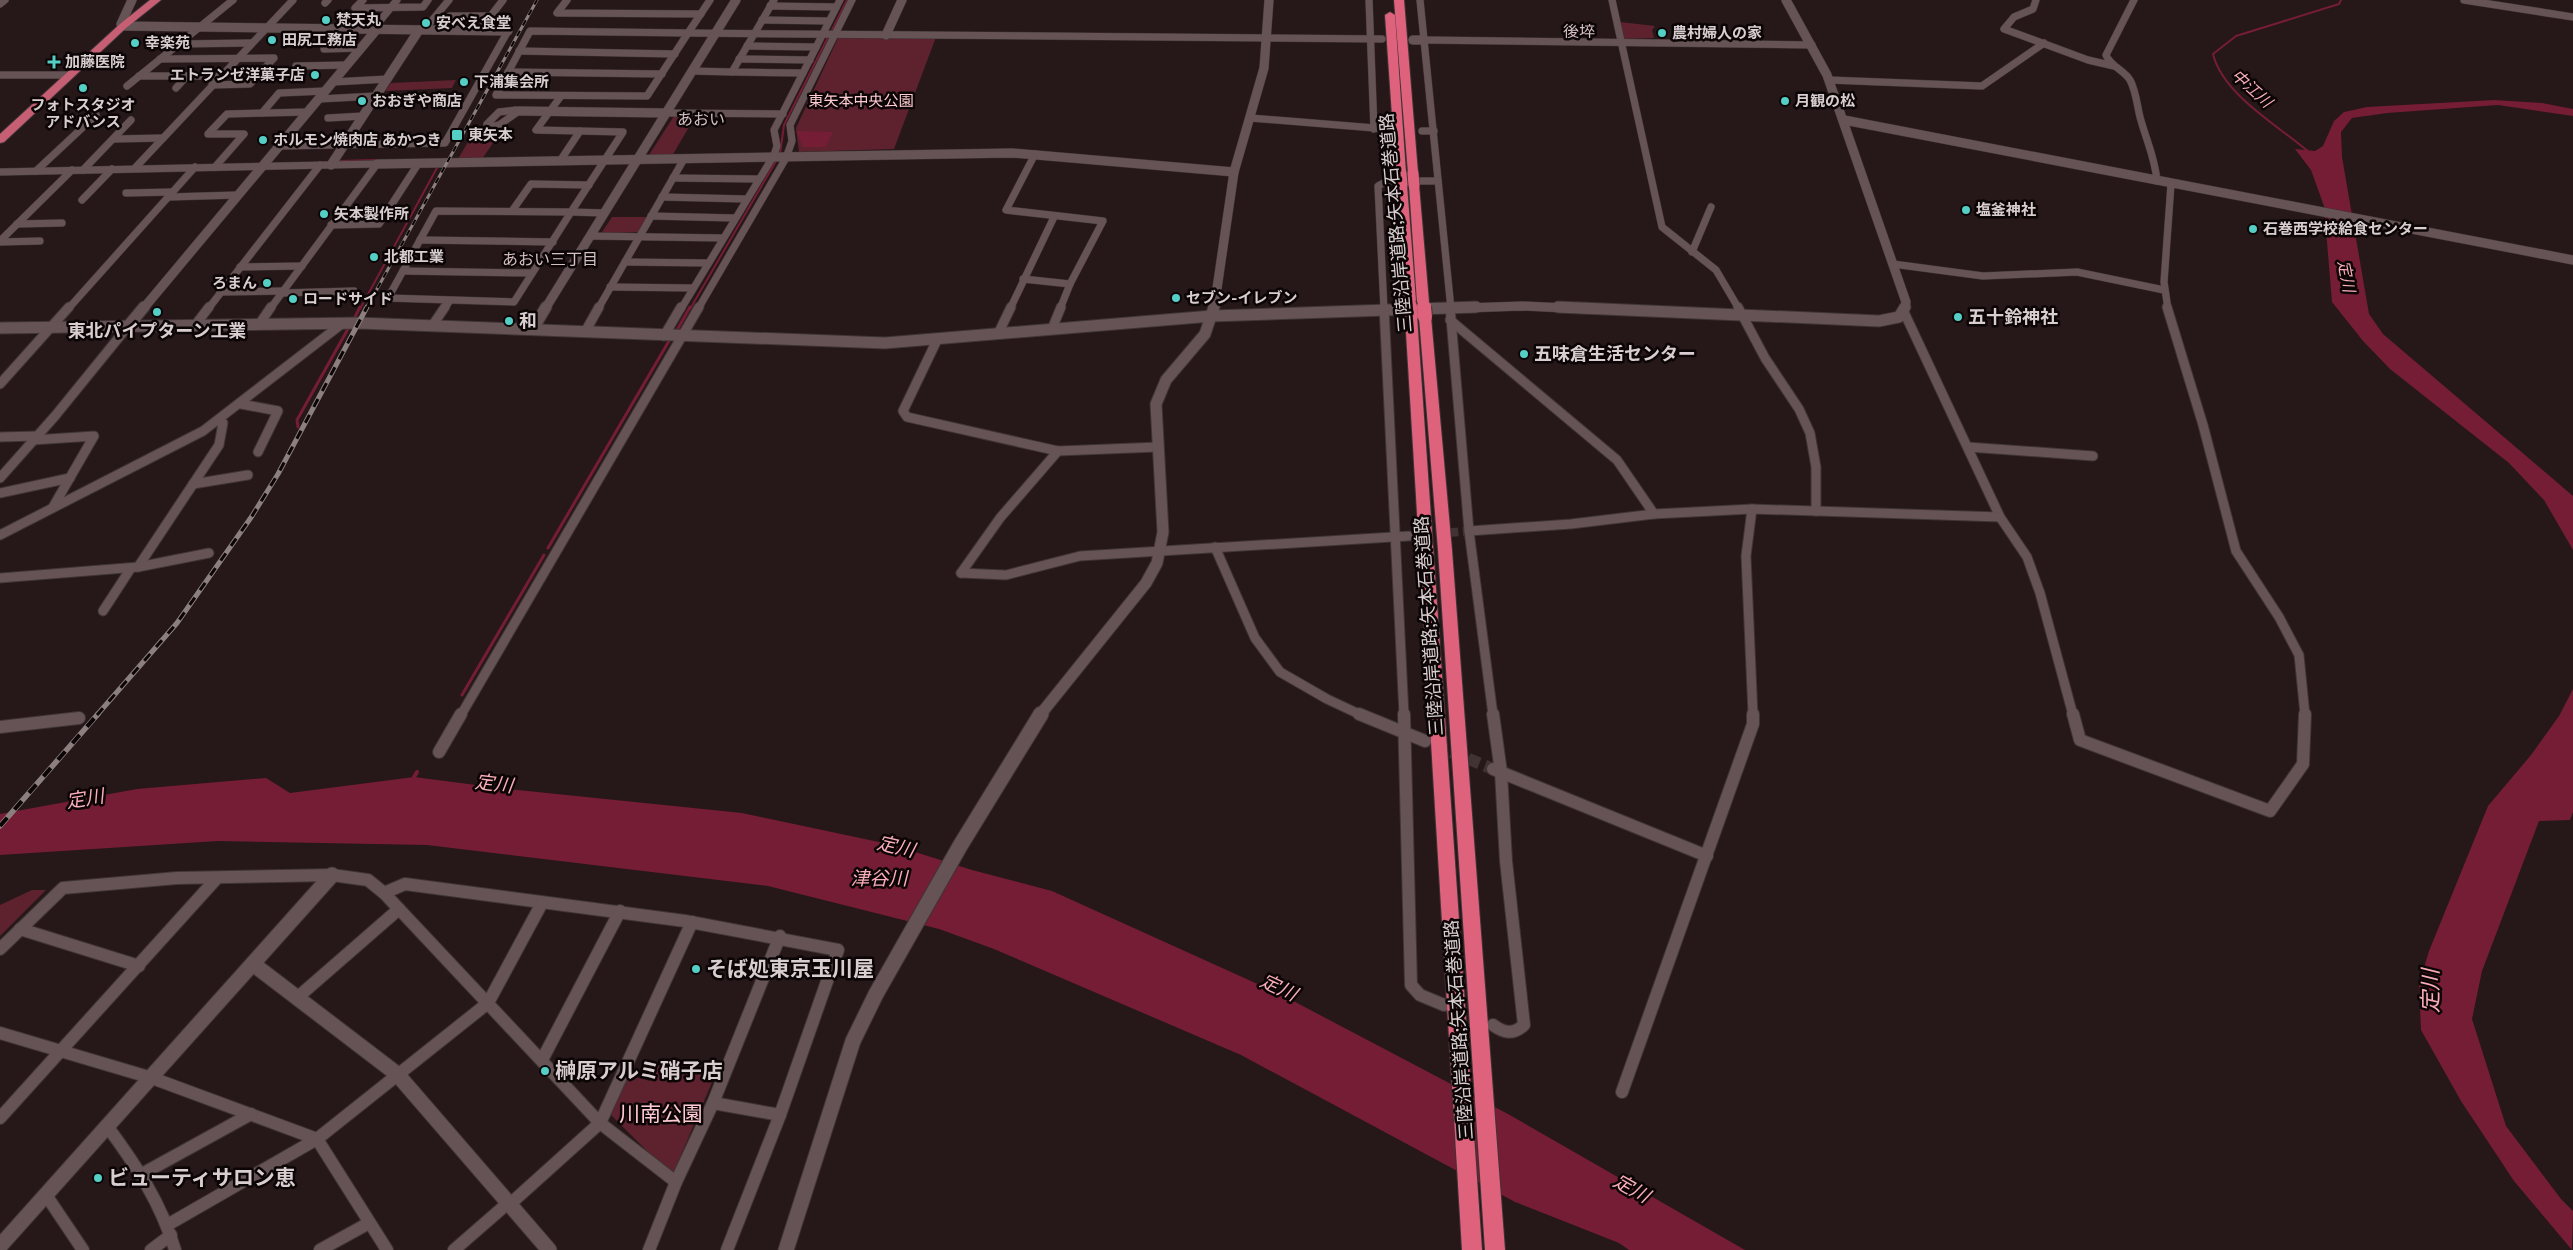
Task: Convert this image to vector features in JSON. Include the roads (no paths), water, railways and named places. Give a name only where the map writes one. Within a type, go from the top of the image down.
[{"type":"highway","points":[[0,140],[123,26],[156,0]]},
{"type":"highway","name":"三陸沿岸道路;矢本石巻道路","points":[[1389,0],[1407,179],[1417,309],[1451,1011],[1472,1250]]},
{"type":"highway","name":"三陸沿岸道路;矢本石巻道路","points":[[1399,0],[1407,179]]},
{"type":"highway","name":"三陸沿岸道路;矢本石巻道路","points":[[1417,309],[1445,550],[1487,1027],[1495,1250]]},
{"type":"street","points":[[0,4],[5,0]]},
{"type":"street","points":[[132,0],[121,24],[123,26],[508,31],[445,143],[279,146]]},
{"type":"street","points":[[127,86],[233,0]]},
{"type":"street","points":[[135,168],[293,0]]},
{"type":"street","points":[[362,0],[356,8],[423,7],[428,0]]},
{"type":"street","points":[[0,478],[377,30],[375,27],[397,0]]},
{"type":"street","points":[[331,165],[422,30],[449,0]]},
{"type":"street","points":[[480,30],[503,0]]},
{"type":"street","points":[[567,0],[557,13],[701,14]]},
{"type":"street","points":[[710,0],[688,33],[648,96],[496,95],[530,31],[688,33],[716,34],[1382,40]]},
{"type":"street","points":[[533,329],[736,0]]},
{"type":"street","points":[[440,752],[786,158],[792,141],[790,125],[852,0]]},
{"type":"street","points":[[886,35],[902,0]]},
{"type":"street","points":[[786,1250],[853,1041],[876,994],[960,846],[1039,716],[1146,583],[1158,563],[1163,532],[1155,414],[1161,387],[1172,371],[1201,340],[1212,316],[1234,172],[1264,72],[1269,0]]},
{"type":"street","points":[[1369,0],[1374,129]]},
{"type":"street","points":[[1420,0],[1434,131],[1469,531],[1524,1025],[1518,1031],[1512,1033],[1487,1027]]},
{"type":"street","points":[[1612,0],[1662,227],[1724,278],[1765,358],[1799,408],[1810,433],[1816,466],[1816,511]]},
{"type":"street","points":[[0,328],[343,323],[850,343],[998,334],[1212,316],[1448,307],[1522,306],[1879,321],[1899,317],[1904,312],[1906,302],[1844,120],[1829,80],[1812,45],[1786,0]]},
{"type":"street","points":[[2036,0],[2033,9],[2014,17],[2004,29],[2088,60],[2115,66]]},
{"type":"street","points":[[2134,0],[2106,55],[2115,66],[2128,76],[2132,84],[2141,120],[2155,159],[2157,181]]},
{"type":"street","points":[[2464,0],[2573,17]]},
{"type":"street","points":[[664,336],[771,158],[777,146],[774,130],[838,3],[772,3],[732,72]]},
{"type":"street","points":[[450,16],[491,16]]},
{"type":"street","points":[[762,20],[829,21]]},
{"type":"street","points":[[1413,40],[1812,45]]},
{"type":"street","points":[[179,44],[252,43]]},
{"type":"street","points":[[1829,80],[1982,86],[2044,43]]},
{"type":"street","points":[[747,46],[816,47]]},
{"type":"street","points":[[324,49],[361,48]]},
{"type":"street","points":[[519,51],[675,54]]},
{"type":"street","points":[[160,60],[274,58],[250,84],[212,85]]},
{"type":"street","points":[[739,59],[810,60]]},
{"type":"street","points":[[296,66],[347,65]]},
{"type":"street","points":[[692,71],[803,73]]},
{"type":"street","points":[[508,72],[662,74]]},
{"type":"street","points":[[0,75],[70,76]]},
{"type":"street","points":[[139,76],[220,76]]},
{"type":"street","points":[[176,88],[187,76]]},
{"type":"street","points":[[333,82],[388,79]]},
{"type":"street","points":[[262,113],[279,93],[376,96]]},
{"type":"street","points":[[561,96],[536,130],[624,132],[605,160],[590,185],[572,212],[553,242],[532,273],[514,302],[509,304],[388,298],[436,210],[572,212],[604,213]]},
{"type":"street","points":[[519,111],[783,114]]},
{"type":"street","points":[[215,167],[244,134],[208,134],[227,114],[308,112]]},
{"type":"street","points":[[36,171],[96,116]]},
{"type":"street","points":[[328,118],[363,116]]},
{"type":"street","points":[[1250,118],[1387,129]]},
{"type":"street","points":[[83,170],[131,120]]},
{"type":"street","points":[[1844,120],[2573,260]]},
{"type":"street","points":[[560,161],[580,131]]},
{"type":"street","points":[[1422,131],[1434,131]]},
{"type":"street","points":[[114,138],[164,138]]},
{"type":"street","points":[[1035,154],[1006,210],[1054,217],[1103,221],[1070,284],[1052,329]]},
{"type":"street","points":[[0,172],[135,168],[1035,154],[1234,172]]},
{"type":"street","points":[[585,332],[684,159]]},
{"type":"street","points":[[260,323],[377,164]]},
{"type":"street","points":[[331,226],[379,224],[418,164]]},
{"type":"street","points":[[196,324],[320,165]]},
{"type":"street","points":[[0,384],[196,167]]},
{"type":"street","points":[[82,200],[112,169]]},
{"type":"street","points":[[0,242],[72,170]]},
{"type":"street","points":[[673,178],[758,179]]},
{"type":"street","points":[[1438,181],[1386,181],[1378,186],[1405,734],[1411,985],[1420,995],[1451,1011]]},
{"type":"street","points":[[512,211],[531,184],[590,185]]},
{"type":"street","points":[[1904,312],[2000,518],[2027,557],[2040,593],[2080,740],[2270,811],[2303,764],[2305,711],[2298,650],[2280,617],[2236,551],[2225,505],[2167,309],[2164,290],[2171,184]]},
{"type":"street","points":[[126,193],[237,195]]},
{"type":"street","points":[[662,197],[746,198]]},
{"type":"street","points":[[1692,252],[1711,207]]},
{"type":"street","points":[[651,216],[734,218]]},
{"type":"street","points":[[998,334],[1054,217]]},
{"type":"street","points":[[17,224],[62,223]]},
{"type":"street","points":[[590,236],[723,238]]},
{"type":"street","points":[[420,240],[553,242]]},
{"type":"street","points":[[0,242],[40,241]]},
{"type":"street","points":[[625,262],[708,263]]},
{"type":"street","points":[[1893,264],[1982,276],[2077,272],[2164,290]]},
{"type":"street","points":[[240,267],[302,266]]},
{"type":"street","points":[[403,271],[532,273]]},
{"type":"street","points":[[1023,279],[1070,284]]},
{"type":"street","points":[[610,287],[693,288]]},
{"type":"street","points":[[220,292],[354,291]]},
{"type":"street","points":[[432,326],[449,302]]},
{"type":"street","points":[[1450,320],[1617,460],[1654,514]]},
{"type":"street","points":[[0,534],[203,431],[241,404],[343,323]]},
{"type":"street","points":[[938,338],[904,414],[907,417],[1058,451],[1158,447]]},
{"type":"street","points":[[241,404],[278,412],[258,452]]},
{"type":"street","points":[[103,611],[219,445],[223,423],[218,421]]},
{"type":"street","points":[[0,437],[94,436],[52,508]]},
{"type":"street","points":[[1968,447],[2093,456]]},
{"type":"street","points":[[1058,451],[1000,518],[961,573],[1006,575],[1080,556],[1409,536]]},
{"type":"street","points":[[0,467],[10,466]]},
{"type":"street","points":[[193,484],[248,475]]},
{"type":"street","points":[[0,493],[70,478]]},
{"type":"street","points":[[1469,531],[1571,524],[1654,514],[1752,509],[2000,518]]},
{"type":"street","points":[[1622,1092],[1754,724],[1746,556],[1752,509]]},
{"type":"street","points":[[1215,547],[1255,638],[1280,672],[1326,698],[1405,734],[1425,741]]},
{"type":"street","points":[[0,578],[134,567],[208,552]]},
{"type":"street","points":[[0,727],[79,718]]},
{"type":"street","points":[[1497,770],[1707,856]]},
{"type":"street","points":[[0,1246],[332,875]]},
{"type":"street","points":[[0,949],[63,888],[126,881],[217,878],[332,875],[368,880],[384,894],[600,1123],[676,1182]]},
{"type":"street","points":[[0,1118],[217,878]]},
{"type":"street","points":[[384,894],[405,884],[620,911],[780,936],[838,950],[780,1115],[727,1250]]},
{"type":"street","points":[[151,1250],[170,1230],[316,1139],[488,1003],[542,902]]},
{"type":"street","points":[[298,997],[399,910]]},
{"type":"street","points":[[542,1060],[620,911]]},
{"type":"street","points":[[454,1250],[600,1123],[692,922]]},
{"type":"street","points":[[20,929],[139,966]]},
{"type":"street","points":[[649,1250],[676,1182],[713,1103],[780,936]]},
{"type":"street","points":[[253,964],[397,1074],[549,1250]]},
{"type":"street","points":[[0,1033],[152,1078],[316,1139],[387,1250]]},
{"type":"street","points":[[713,1103],[780,1115]]},
{"type":"street","points":[[142,1174],[251,1114]]},
{"type":"street","points":[[108,1126],[142,1174],[170,1230],[175,1250]]},
{"type":"street","points":[[46,1195],[83,1250]]},
{"type":"street","points":[[320,1250],[369,1223]]},
{"type":"water","name":"定川","points":[[2494,100],[2542,103],[2573,109],[2573,116],[2498,105],[2387,113],[2352,118],[2341,132],[2342,157],[2369,314],[2383,334],[2573,496],[2573,550],[2544,500],[2509,463],[2390,369],[2363,341],[2332,302],[2324,206],[2311,170],[2295,149],[2315,151],[2323,146],[2334,121],[2344,112],[2367,107]]},
{"type":"water","points":[[796,131],[833,132],[825,147],[803,147]]},
{"type":"water","name":"定川","points":[[2573,689],[2573,812],[2570,820],[2539,821],[2482,971],[2472,1019],[2506,1126],[2561,1199],[2573,1211],[2572,1250],[2514,1181],[2461,1101],[2421,1030],[2419,985],[2429,951],[2488,806],[2531,755],[2559,716]]},
{"type":"water","points":[[414,777],[507,789],[742,813],[893,845],[972,870],[1052,891],[1280,994],[1508,1114],[1745,1250],[1629,1250],[1619,1243],[1515,1202],[1241,1055],[994,949],[939,929],[768,886],[427,845],[218,841],[0,855],[0,814],[137,789],[266,778],[290,793]]},
{"type":"waterway","points":[[831,32],[847,0]]},
{"type":"waterway","name":"中江川","points":[[2310,153],[2240,96],[2228,83],[2219,69],[2213,54],[2236,36],[2339,4],[2341,0]]},
{"type":"waterway","points":[[780,154],[784,125],[828,37]]},
{"type":"waterway","points":[[338,161],[377,160]]},
{"type":"waterway","points":[[690,309],[776,161]]},
{"type":"waterway","points":[[360,309],[438,166]]},
{"type":"waterway","points":[[354,319],[360,307]]},
{"type":"waterway","points":[[676,332],[690,307]]},
{"type":"waterway","points":[[298,427],[297,420],[349,327]]},
{"type":"waterway","points":[[548,548],[669,341]]},
{"type":"waterway","points":[[462,695],[544,555]]},
{"type":"waterway","points":[[414,777],[417,772]]},
{"type":"tunnel","points":[[1409,536],[1469,531]]},
{"type":"tunnel","points":[[1435,745],[1493,769]]},
{"type":"railway","points":[[366,309],[537,0]]},
{"type":"railway","points":[[97,715],[177,623],[252,516],[278,474],[367,307]]},
{"type":"railway","points":[[0,826],[98,714]]},
{"type":"place","name":"梵天丸","points":[[326,20]]},
{"type":"place","name":"安べえ食堂","points":[[426,23]]},
{"type":"place","name":"農村婦人の家","points":[[1662,33]]},
{"type":"place","name":"田尻工務店","points":[[272,40]]},
{"type":"place","name":"幸楽苑","points":[[135,43]]},
{"type":"place","name":"加藤医院","points":[[54,62]]},
{"type":"place","name":"エトランゼ洋菓子店","points":[[315,75]]},
{"type":"place","name":"下浦集会所","points":[[464,82]]},
{"type":"place","name":"フォトスタジオ アドバンス","points":[[83,88]]},
{"type":"place","name":"おおぎや商店","points":[[362,101]]},
{"type":"place","name":"月観の松","points":[[1785,101]]},
{"type":"place","name":"東矢本","points":[[457,135]]},
{"type":"place","name":"ホルモン焼肉店 あかつき","points":[[263,140]]},
{"type":"place","name":"塩釜神社","points":[[1966,210]]},
{"type":"place","name":"矢本製作所","points":[[324,214]]},
{"type":"place","name":"石巻西学校給食センター","points":[[2253,229]]},
{"type":"place","name":"北都工業","points":[[374,257]]},
{"type":"place","name":"ろまん","points":[[267,283]]},
{"type":"place","name":"セブン-イレブン","points":[[1176,298]]},
{"type":"place","name":"ロードサイド","points":[[293,299]]},
{"type":"place","name":"東北パイプターン工業","points":[[157,312]]},
{"type":"place","name":"五十鈴神社","points":[[1958,317]]},
{"type":"place","name":"和","points":[[509,321]]},
{"type":"place","name":"五味倉生活センター","points":[[1524,354]]},
{"type":"place","name":"そば処東京玉川屋","points":[[696,969]]},
{"type":"place","name":"榊原アルミ硝子店","points":[[545,1071]]},
{"type":"place","name":"ビューティサロン恵","points":[[98,1178]]},
{"type":"district","name":"後埣","points":[[1579,31]]},
{"type":"district","name":"あおい","points":[[701,119]]},
{"type":"district","name":"あおい三丁目","points":[[550,259]]},
{"type":"park label","name":"東矢本中央公園","points":[[861,101]]},
{"type":"park label","name":"川南公園","points":[[661,1114]]},
{"type":"water label","name":"津谷川","points":[[879,878]]}]
